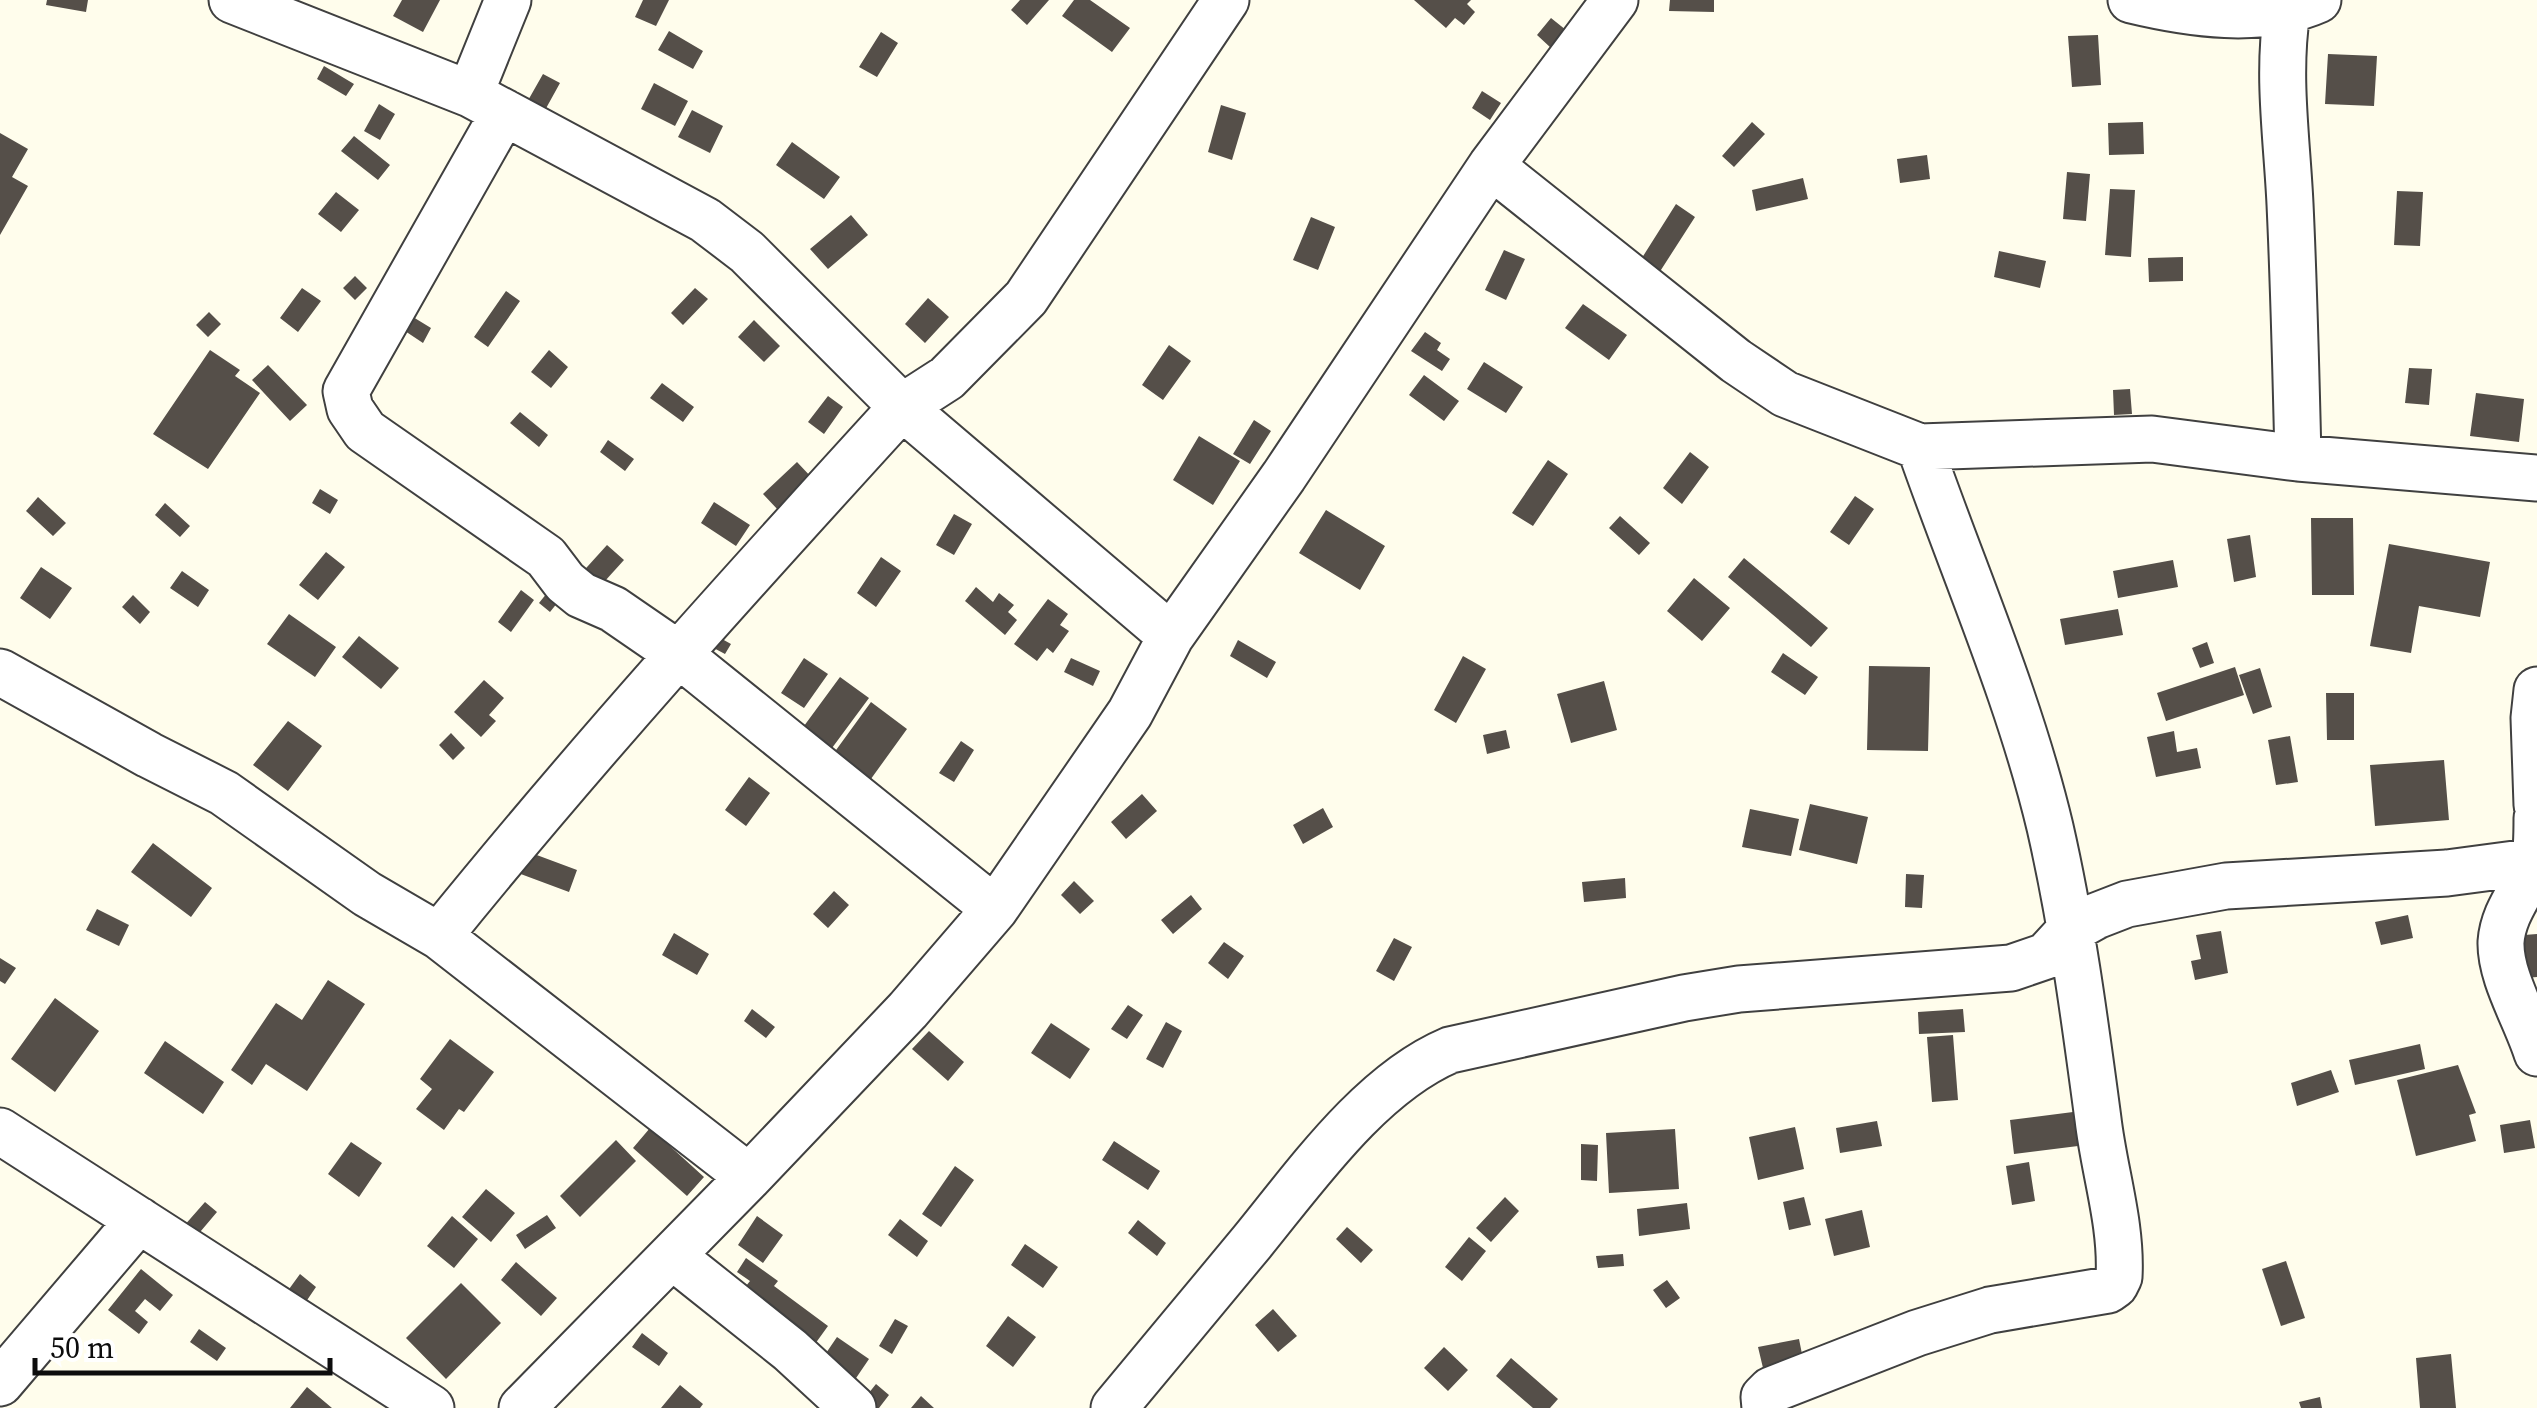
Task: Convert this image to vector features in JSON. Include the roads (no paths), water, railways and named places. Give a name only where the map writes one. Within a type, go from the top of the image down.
[{"type":"street","points":[[232,0],[487,102],[704,220],[747,252],[902,407],[1171,636]]},
{"type":"street","points":[[508,0],[487,102],[346,391],[350,409],[365,431],[546,557],[565,582],[582,595],[677,653],[994,909]]},
{"type":"street","points":[[438,936],[677,653],[902,407],[948,378],[1026,298],[1226,0]]},
{"type":"street","points":[[522,1408],[908,1010],[994,909],[1130,714],[1171,636],[1284,476],[1491,166],[1615,0]]},
{"type":"street","points":[[2130,0],[2202,13],[2303,6],[2283,92],[2298,458]]},
{"type":"street","points":[[1491,166],[1736,361],[1785,394],[1920,447],[2152,439],[2298,458],[2537,478]]},
{"type":"street","points":[[1765,1408],[1764,1398],[1771,1390],[1917,1333],[1990,1310],[2094,1293],[2115,1285],[2120,1264],[2050,827],[2002,667],[1920,447]]},
{"type":"street","points":[[0,672],[224,792],[367,894],[438,936],[750,1177]]},
{"type":"street","points":[[2537,690],[2537,806]]},
{"type":"street","points":[[2537,818],[2537,861],[2506,916],[2502,942],[2506,976],[2537,1053]]},
{"type":"street","points":[[1114,1408],[1320,1158],[1365,1112],[1428,1060],[1450,1050],[1720,992],[2011,968],[2046,956],[2068,931],[2127,904],[2226,886],[2447,873],[2537,861]]},
{"type":"street","points":[[0,1130],[431,1408]]},
{"type":"street","points":[[0,1383],[139,1220]]},
{"type":"street","points":[[672,1256],[790,1350],[854,1408]]}]
